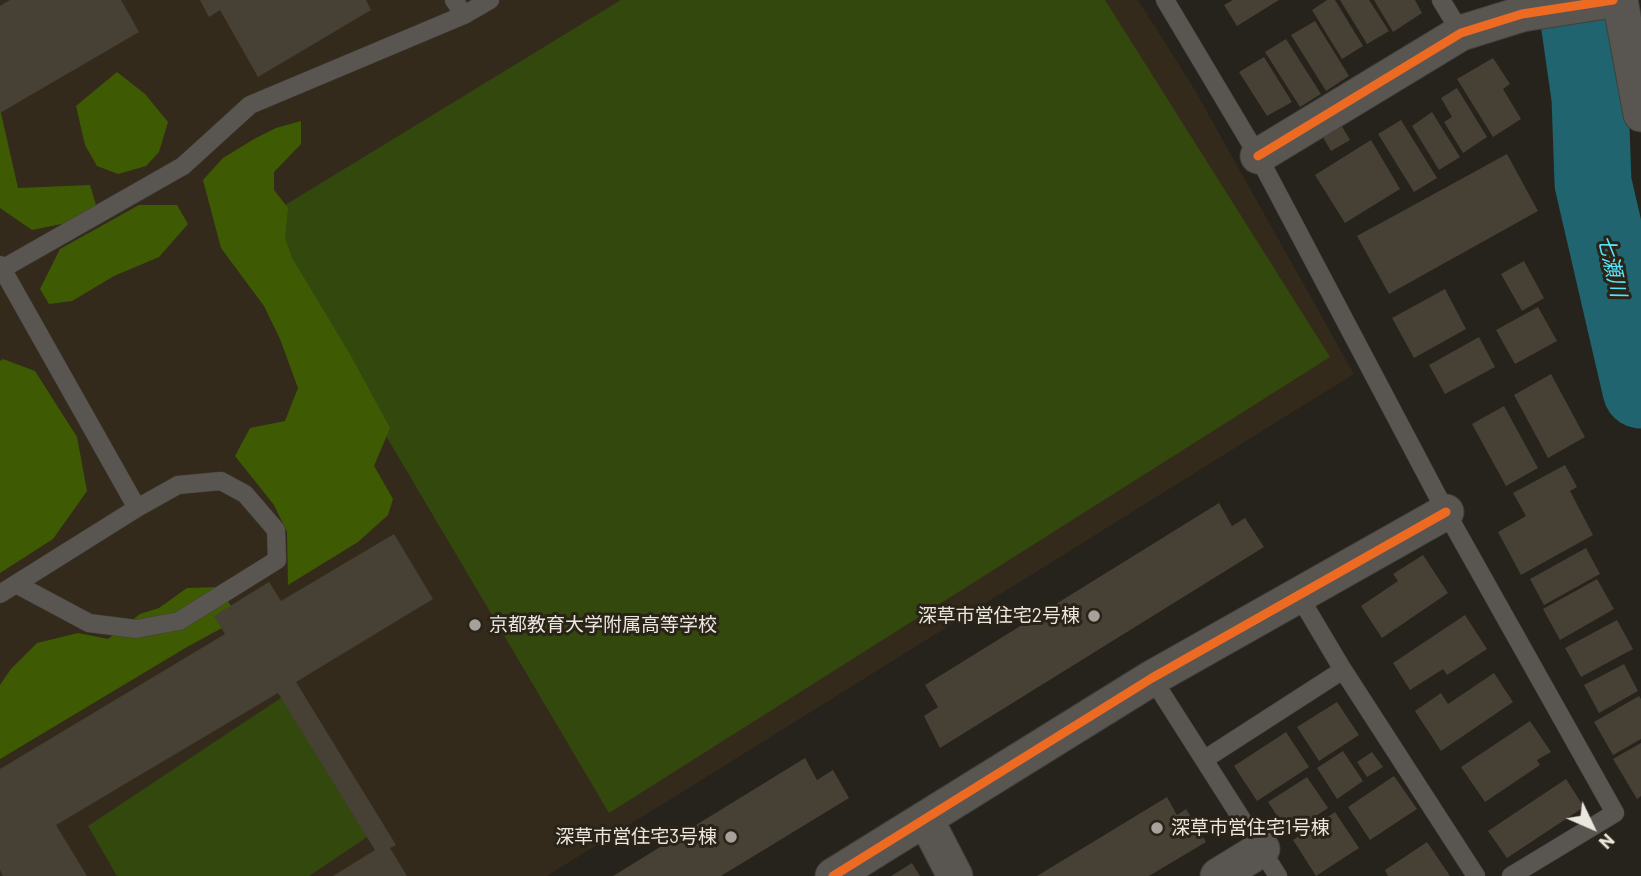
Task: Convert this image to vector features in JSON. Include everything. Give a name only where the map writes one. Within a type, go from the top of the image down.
[{"type":"street","points":[[1258,156],[1461,33],[1522,14],[1609,1],[1641,114]]},
{"type":"street","points":[[833,876],[1152,678],[1446,512]]},
{"type":"street","points":[[926,820],[955,876]]},
{"type":"street","points":[[1219,876],[1270,863]]},
{"type":"lane","points":[[137,508],[1,267],[183,166],[250,105],[459,8],[490,0]]},
{"type":"lane","points":[[1165,0],[1258,156],[1446,512],[1615,813],[1511,876]]},
{"type":"lane","points":[[1441,0],[1461,33]]},
{"type":"lane","points":[[0,594],[137,508],[178,485],[220,481],[245,494],[276,530],[277,560],[179,621],[136,629],[89,622],[16,584]]},
{"type":"lane","points":[[1298,596],[1476,876]]},
{"type":"lane","points":[[1205,759],[1343,670]]},
{"type":"lane","points":[[1152,678],[1270,863]]},
{"type":"shaded area","name":"京都教育大学附属高等学校","points":[[0,0],[1138,0],[1193,87],[1354,374],[547,876],[0,876]]},
{"type":"green space","points":[[621,0],[1105,0],[1330,357],[609,813],[259,221]]},
{"type":"green space","points":[[117,72],[145,94],[168,122],[159,152],[146,166],[118,174],[97,166],[85,145],[76,106]]},
{"type":"green space","points":[[0,109],[18,188],[90,185],[96,205],[66,223],[32,230],[0,208]]},
{"type":"green space","points":[[301,121],[301,144],[274,172],[274,190],[288,208],[285,238],[292,258],[351,356],[390,428],[374,466],[393,499],[388,515],[358,542],[288,585],[287,532],[274,505],[235,456],[250,428],[285,421],[298,388],[280,339],[264,306],[221,248],[203,180],[223,158],[254,139],[276,128]]},
{"type":"green space","points":[[139,205],[177,205],[188,224],[159,257],[114,276],[72,301],[49,304],[40,289],[60,249]]},
{"type":"green space","points":[[3,359],[35,371],[77,437],[87,491],[53,539],[0,573],[0,361]]},
{"type":"green space","points":[[219,587],[236,614],[233,622],[0,759],[0,685],[11,669],[37,643],[78,633],[108,639],[140,614],[159,608],[187,588]]},
{"type":"green space","points":[[293,690],[376,831],[309,876],[117,876],[88,826]]},
{"type":"building","points":[[10,0],[121,0],[139,32],[0,113],[0,6]]},
{"type":"building","points":[[200,0],[366,0],[371,10],[258,77],[220,10],[209,17]]},
{"type":"building","points":[[1233,0],[1279,0],[1237,26],[1224,5]]},
{"type":"building","points":[[1327,0],[1335,0],[1363,46],[1342,59],[1312,10]]},
{"type":"building","points":[[1340,0],[1369,0],[1389,31],[1367,44]]},
{"type":"building","points":[[1374,0],[1415,0],[1422,13],[1393,32]]},
{"type":"building","points":[[1315,21],[1349,76],[1326,91],[1291,35]]},
{"type":"building","points":[[1286,39],[1321,94],[1300,107],[1265,52]]},
{"type":"building","points":[[1264,57],[1292,102],[1267,116],[1239,72]]},
{"type":"building","points":[[1493,58],[1510,84],[1503,89],[1521,119],[1493,137],[1457,79]]},
{"type":"building","points":[[1457,88],[1487,137],[1463,153],[1444,122],[1452,117],[1441,98]]},
{"type":"building","points":[[1432,112],[1460,157],[1439,170],[1412,126]]},
{"type":"building","points":[[1337,118],[1350,140],[1331,151],[1318,129]]},
{"type":"building","points":[[1401,120],[1437,178],[1414,192],[1378,134]]},
{"type":"building","points":[[1371,140],[1400,189],[1345,223],[1315,175]]},
{"type":"building","points":[[1507,154],[1538,211],[1389,294],[1357,236]]},
{"type":"building","points":[[1524,261],[1544,298],[1522,311],[1501,274]]},
{"type":"building","points":[[1445,289],[1466,329],[1414,358],[1392,318]]},
{"type":"building","points":[[1538,307],[1557,341],[1515,364],[1496,330]]},
{"type":"building","points":[[1479,337],[1495,367],[1445,394],[1429,365]]},
{"type":"building","points":[[1551,374],[1585,437],[1548,458],[1514,395]]},
{"type":"building","points":[[1504,406],[1538,468],[1506,486],[1472,424]]},
{"type":"building","points":[[1565,465],[1577,487],[1570,491],[1593,535],[1521,575],[1498,532],[1526,516],[1513,493]]},
{"type":"building","name":"深草市営住宅2号棟","points":[[1219,503],[1232,526],[1245,518],[1264,547],[940,748],[924,716],[938,707],[925,685]]},
{"type":"building","points":[[394,534],[433,599],[296,682],[396,845],[390,848],[407,876],[333,876],[375,850],[278,693],[56,825],[87,876],[3,876],[0,870],[0,769],[225,634],[214,616],[269,582],[281,601]]},
{"type":"building","points":[[1586,548],[1600,574],[1544,605],[1530,579]]},
{"type":"building","points":[[1423,555],[1448,593],[1382,638],[1361,606],[1398,581],[1393,574]]},
{"type":"building","points":[[1597,579],[1614,609],[1560,640],[1543,609]]},
{"type":"building","points":[[1465,615],[1487,649],[1447,675],[1443,669],[1410,690],[1393,663]]},
{"type":"building","points":[[1617,620],[1633,649],[1581,677],[1565,648]]},
{"type":"building","points":[[1624,664],[1638,691],[1599,713],[1584,685]]},
{"type":"building","points":[[1494,673],[1513,702],[1441,751],[1415,711],[1441,693],[1448,704]]},
{"type":"building","points":[[1639,696],[1641,739],[1613,755],[1594,722]]},
{"type":"building","points":[[1337,702],[1359,735],[1319,761],[1297,727]]},
{"type":"building","points":[[1530,721],[1551,752],[1537,760],[1540,765],[1485,802],[1461,767]]},
{"type":"building","points":[[1286,732],[1309,767],[1257,801],[1234,766]]},
{"type":"building","points":[[1641,743],[1641,796],[1637,799],[1613,759]]},
{"type":"building","points":[[1343,751],[1363,781],[1337,799],[1317,768]]},
{"type":"building","points":[[1372,752],[1383,767],[1367,777],[1357,762]]},
{"type":"building","name":"深草市営住宅3号棟","points":[[805,758],[817,780],[833,770],[849,798],[721,876],[613,876]]},
{"type":"building","points":[[1394,776],[1417,809],[1370,840],[1348,807]]},
{"type":"building","points":[[1307,777],[1328,808],[1289,834],[1268,802]]},
{"type":"building","points":[[1566,779],[1584,807],[1507,858],[1488,831]]},
{"type":"building","name":"深草市営住宅1号棟","points":[[1167,797],[1177,815],[1186,809],[1206,842],[1149,876],[1037,876]]},
{"type":"building","points":[[1335,812],[1359,848],[1316,876],[1293,840]]},
{"type":"building","points":[[1427,842],[1450,876],[1388,876],[1385,870]]},
{"type":"building","points":[[912,863],[920,876],[891,876]]},
{"type":"waterway","name":"七瀬川","points":[[1576,0],[1590,98],[1593,183],[1641,390]]},
{"type":"cycle path","points":[[1258,156],[1461,33],[1522,14],[1613,0]]},
{"type":"cycle path","points":[[833,876],[1152,678],[1446,512]]},
{"type":"place","name":"深草市営住宅2号棟","points":[[1094,616]]},
{"type":"place","name":"京都教育大学附属高等学校","points":[[475,625]]},
{"type":"place","name":"深草市営住宅1号棟","points":[[1157,828]]},
{"type":"place","name":"深草市営住宅3号棟","points":[[731,837]]}]
